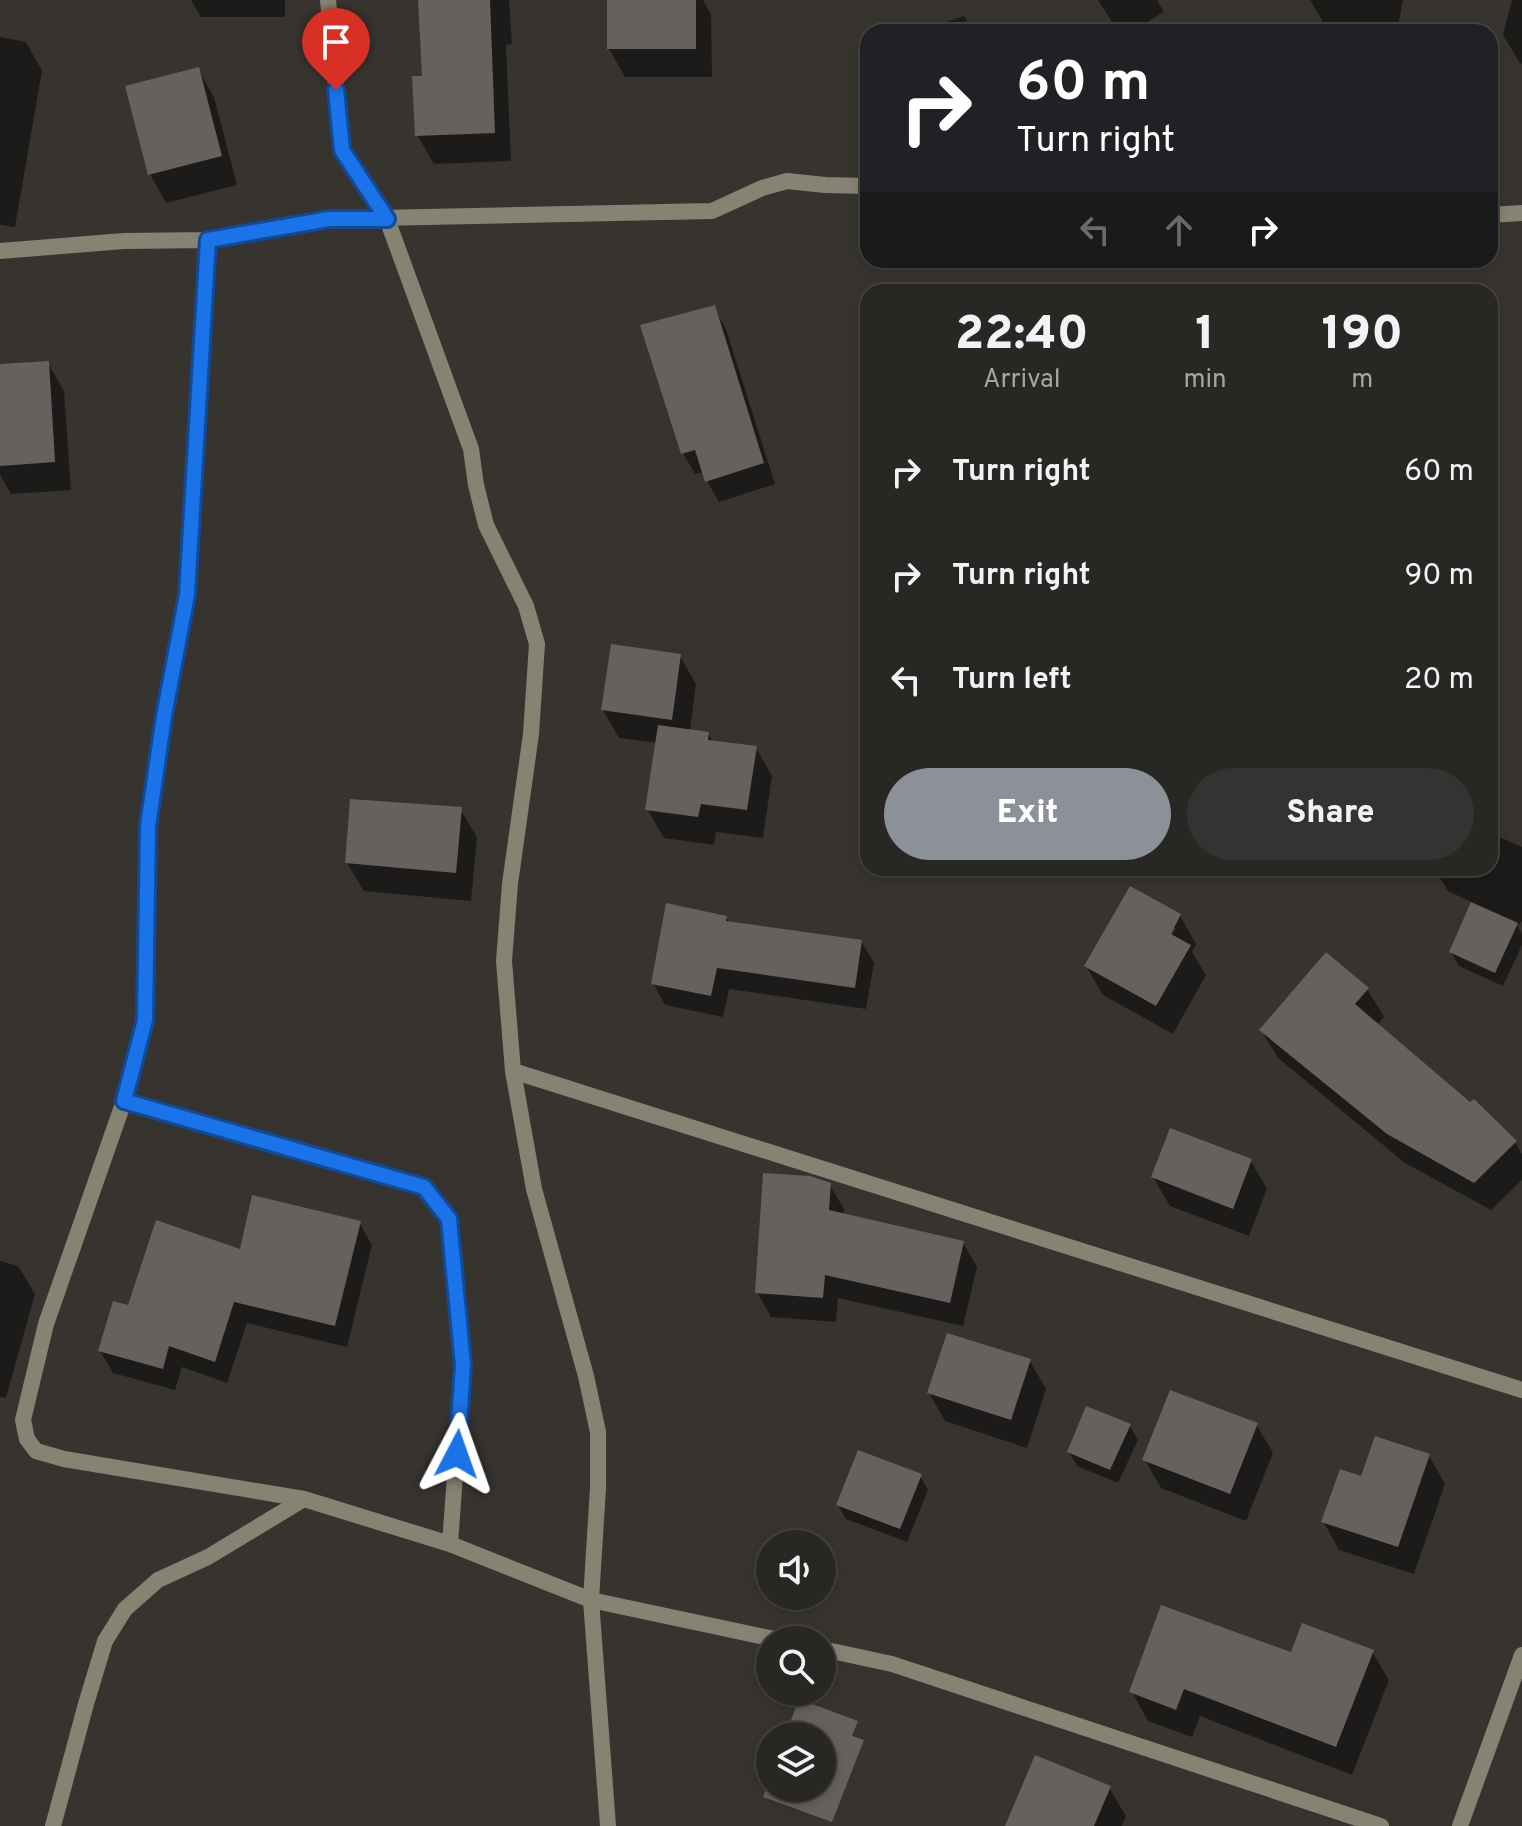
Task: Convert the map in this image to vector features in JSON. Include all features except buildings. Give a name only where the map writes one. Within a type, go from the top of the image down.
[{"type":"street","points":[[328,0],[342,150],[387,219],[471,449],[486,525],[526,606],[537,644],[531,734],[510,884],[504,961],[513,1071],[534,1189],[586,1376],[598,1432],[591,1600],[608,1826]]},
{"type":"street","points":[[0,251],[124,241],[208,240],[329,219],[712,211],[762,188],[787,181],[860,186]]},
{"type":"street","points":[[1498,214],[1522,213]]},
{"type":"street","points":[[208,240],[187,595],[164,716],[148,826],[145,1020],[124,1101],[46,1324],[23,1420],[27,1439],[36,1451],[64,1459],[304,1499],[450,1544],[591,1600],[756,1635]]},
{"type":"street","points":[[513,1071],[1522,1390]]},
{"type":"street","points":[[124,1101],[424,1187],[449,1219],[463,1365],[450,1544]]},
{"type":"street","points":[[53,1826],[105,1641],[125,1609],[158,1580],[208,1557],[304,1499]]},
{"type":"street","points":[[836,1652],[892,1664],[1381,1826]]},
{"type":"street","points":[[1460,1826],[1522,1655]]},
{"type":"route","points":[[336,90],[342,150],[387,219],[329,219],[208,240],[187,595],[164,716],[148,826],[145,1020],[124,1101],[424,1187],[449,1219],[463,1365],[457,1454]]}]
